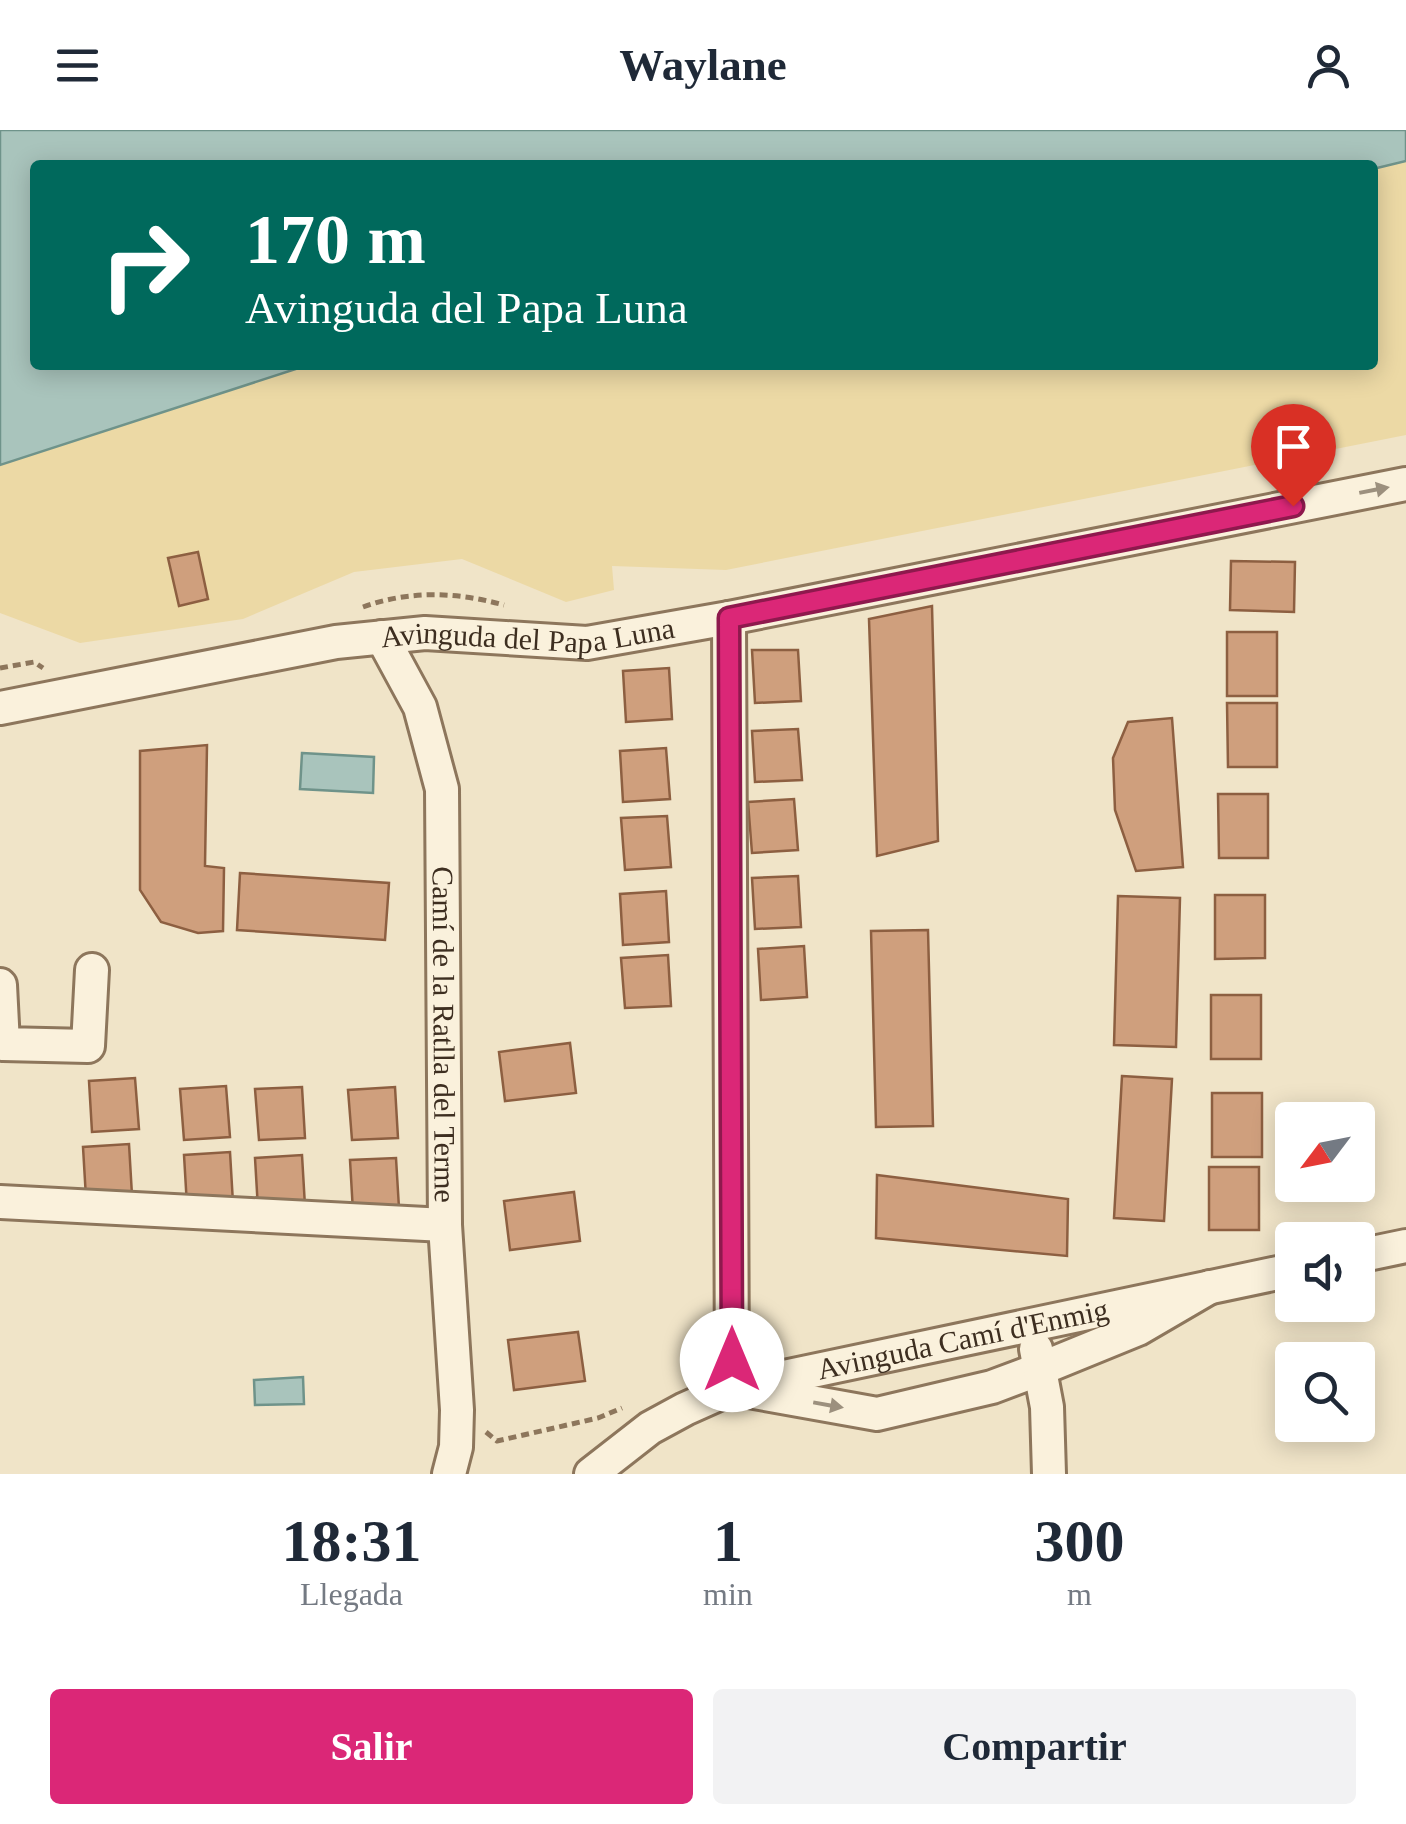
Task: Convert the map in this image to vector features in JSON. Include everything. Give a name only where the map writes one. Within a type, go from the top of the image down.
[{"type":"street","name":"Avinguda del Papa Luna","points":[[0,708],[336,642],[426,632],[587,643],[1406,484]]},
{"type":"street","points":[[729,618],[732,1388],[877,1414],[992,1387],[1040,1369],[1138,1329],[1210,1287]]},
{"type":"street","name":"Camí de la Ratlla del Terme","points":[[382,637],[420,707],[442,790],[445,1225],[457,1465]]},
{"type":"street","points":[[0,985],[3,1044],[88,1046],[92,970]]},
{"type":"street","points":[[0,1202],[445,1225]]},
{"type":"street","points":[[1375,1252],[1406,1246]]},
{"type":"street","name":"Avinguda Camí d'Enmig","points":[[594,1473],[650,1428],[732,1388],[1275,1274]]},
{"type":"street","points":[[1032,1324],[1048,1407],[1049,1474]]},
{"type":"sand","points":[[1406,161],[1406,435],[726,570],[612,566],[614,590],[566,602],[462,559],[354,572],[243,619],[80,643],[0,613],[0,465],[293,370],[1378,370],[1378,168]]},
{"type":"water","points":[[0,130],[1406,130],[1406,161],[1378,168],[1378,160],[30,160],[30,370],[293,370],[0,465]]},
{"type":"water","points":[[302,753],[374,757],[373,793],[300,789]]},
{"type":"water","points":[[303,1377],[304,1404],[255,1405],[254,1380]]},
{"type":"building","points":[[198,552],[208,599],[179,606],[168,558]]},
{"type":"building","points":[[1231,561],[1295,562],[1294,612],[1230,610]]},
{"type":"building","points":[[932,606],[938,841],[877,856],[869,619]]},
{"type":"building","points":[[1227,632],[1277,632],[1277,696],[1227,696]]},
{"type":"building","points":[[752,650],[798,650],[801,701],[755,703]]},
{"type":"building","points":[[669,668],[672,719],[626,722],[623,671]]},
{"type":"building","points":[[1227,703],[1277,703],[1277,767],[1228,767]]},
{"type":"building","points":[[1172,718],[1183,867],[1136,871],[1115,810],[1113,758],[1128,722]]},
{"type":"building","points":[[798,729],[802,780],[755,782],[752,731]]},
{"type":"building","points":[[207,745],[205,866],[224,868],[223,931],[198,933],[161,922],[140,890],[140,751]]},
{"type":"building","points":[[666,748],[670,799],[623,802],[620,751]]},
{"type":"building","points":[[1218,794],[1268,794],[1268,858],[1219,858]]},
{"type":"building","points":[[794,799],[798,850],[752,853],[748,802]]},
{"type":"building","points":[[667,816],[671,867],[625,870],[621,818]]},
{"type":"building","points":[[240,873],[389,883],[385,940],[237,930]]},
{"type":"building","points":[[798,876],[801,927],[755,929],[752,878]]},
{"type":"building","points":[[666,891],[669,942],[623,945],[620,894]]},
{"type":"building","points":[[1215,895],[1265,895],[1265,958],[1215,959]]},
{"type":"building","points":[[1118,896],[1180,898],[1176,1047],[1114,1045]]},
{"type":"building","points":[[928,930],[933,1126],[876,1127],[871,931]]},
{"type":"building","points":[[804,946],[807,997],[761,1000],[758,949]]},
{"type":"building","points":[[668,955],[671,1006],[625,1008],[621,958]]},
{"type":"building","points":[[1211,995],[1261,995],[1261,1059],[1211,1059]]},
{"type":"building","points":[[570,1043],[576,1093],[505,1101],[499,1052]]},
{"type":"building","points":[[1122,1076],[1172,1079],[1164,1221],[1114,1218]]},
{"type":"building","points":[[135,1078],[139,1129],[92,1132],[89,1081]]},
{"type":"building","points":[[226,1086],[230,1137],[184,1140],[180,1089]]},
{"type":"building","points":[[302,1087],[305,1138],[259,1140],[255,1089]]},
{"type":"building","points":[[395,1087],[398,1138],[352,1140],[348,1090]]},
{"type":"building","points":[[1212,1093],[1262,1093],[1262,1157],[1212,1157]]},
{"type":"building","points":[[129,1144],[132,1195],[86,1198],[83,1147]]},
{"type":"building","points":[[230,1152],[233,1203],[187,1206],[184,1155]]},
{"type":"building","points":[[302,1155],[305,1206],[258,1209],[255,1158]]},
{"type":"building","points":[[396,1158],[399,1208],[353,1212],[350,1160]]},
{"type":"building","points":[[1209,1167],[1259,1167],[1259,1230],[1209,1230]]},
{"type":"building","points":[[877,1175],[1068,1199],[1067,1256],[876,1238]]},
{"type":"building","points":[[574,1192],[580,1241],[510,1250],[504,1201]]},
{"type":"building","points":[[578,1332],[585,1381],[514,1390],[508,1340]]},
{"type":"route","points":[[732,1360],[729,618],[1293,506]]}]
